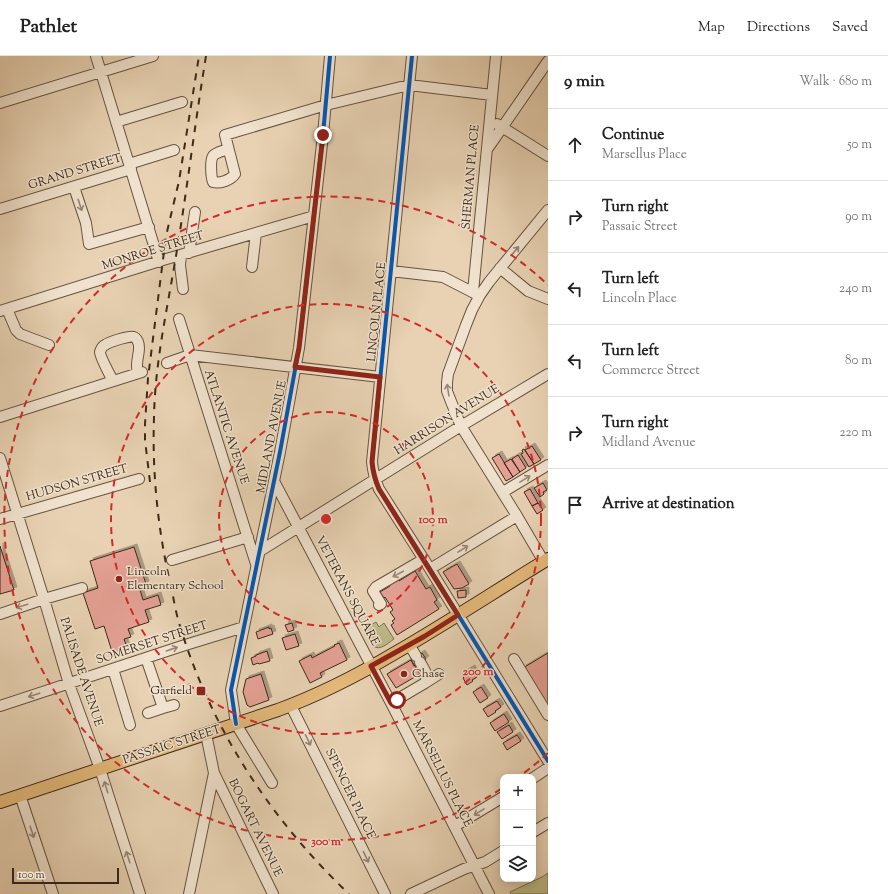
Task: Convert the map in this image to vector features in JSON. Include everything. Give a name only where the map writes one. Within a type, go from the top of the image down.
[{"type":"main road","name":"PASSAIC STREET","points":[[0,802],[291,706],[334,686],[410,644],[546,561]]},
{"type":"street","points":[[96,56],[159,262]]},
{"type":"street","points":[[0,103],[152,56]]},
{"type":"street","name":"MIDLAND AVENUE","points":[[236,724],[232,690],[299,348],[330,56]]},
{"type":"street","name":"LINCOLN PLACE","points":[[412,56],[372,462],[373,472],[379,489],[424,559],[548,761]]},
{"type":"street","name":"SHERMAN PLACE","points":[[476,294],[486,150],[496,56]]},
{"type":"street","points":[[486,150],[548,61]]},
{"type":"street","points":[[228,150],[225,135],[326,105],[409,85],[492,95]]},
{"type":"street","points":[[116,122],[182,102]]},
{"type":"street","points":[[490,119],[548,156]]},
{"type":"street","name":"GRAND STREET","points":[[0,209],[74,187],[174,150]]},
{"type":"street","points":[[74,187],[86,223],[89,244],[149,227]]},
{"type":"street","points":[[546,561],[462,426],[447,391],[447,383],[448,374],[476,294],[489,282],[548,210]]},
{"type":"street","points":[[183,289],[180,265],[185,254],[195,212]]},
{"type":"street","name":"MONROE STREET","points":[[3,310],[314,216]]},
{"type":"street","points":[[252,267],[256,233]]},
{"type":"street","points":[[500,268],[528,291],[548,299]]},
{"type":"street","points":[[391,272],[443,277],[476,294]]},
{"type":"street","points":[[3,310],[20,334],[49,345]]},
{"type":"street","name":"ATLANTIC AVENUE","points":[[179,319],[257,566]]},
{"type":"street","points":[[0,417],[113,381],[140,372],[137,364],[139,346],[134,337],[113,341],[102,348],[100,353],[113,381]]},
{"type":"street","points":[[167,363],[190,355],[380,377]]},
{"type":"street","name":"HARRISON AVENUE","points":[[299,527],[548,374]]},
{"type":"street","name":"PALISADE AVENUE","points":[[0,458],[69,684],[100,769],[140,894]]},
{"type":"street","points":[[503,492],[548,465]]},
{"type":"street","name":"HUDSON STREET","points":[[0,519],[139,478]]},
{"type":"street","name":"VETERANS SQUARE","points":[[274,481],[371,666]]},
{"type":"street","points":[[430,570],[517,516]]},
{"type":"street","points":[[260,551],[299,527]]},
{"type":"street","points":[[172,560],[248,537]]},
{"type":"street","points":[[379,605],[381,604],[373,591],[376,587],[424,559]]},
{"type":"street","points":[[0,614],[82,588]]},
{"type":"street","name":"SOMERSET STREET","points":[[0,706],[244,627]]},
{"type":"street","points":[[410,644],[426,673],[427,677],[425,683]]},
{"type":"street","points":[[146,658],[163,708]]},
{"type":"street","points":[[514,658],[548,716]]},
{"type":"street","name":"MARSELLUS PLACE","points":[[371,666],[490,894]]},
{"type":"street","points":[[113,669],[130,725]]},
{"type":"street","points":[[391,703],[439,674]]},
{"type":"street","points":[[148,713],[174,705]]},
{"type":"street","name":"SPENCER PLACE","points":[[291,706],[385,894]]},
{"type":"street","points":[[236,724],[272,783]]},
{"type":"street","points":[[189,894],[214,773],[206,734]]},
{"type":"street","points":[[536,776],[548,768]]},
{"type":"street","name":"BOGART AVENUE","points":[[214,773],[273,894]]},
{"type":"street","points":[[20,795],[52,894]]},
{"type":"street","points":[[455,826],[500,799]]},
{"type":"street","points":[[536,830],[548,823]]},
{"type":"street","points":[[411,894],[464,869],[485,862],[500,853]]},
{"type":"shaded area","points":[[376,622],[379,627],[384,623],[394,639],[378,648],[373,646],[364,629]]},
{"type":"shaded area","points":[[548,873],[548,894],[511,894],[510,892],[531,882],[536,882],[536,880]]},
{"type":"building","points":[[532,446],[541,460],[534,464],[525,450]]},
{"type":"building","points":[[524,449],[534,464],[529,467],[521,454],[523,453],[522,450]]},
{"type":"building","points":[[499,454],[513,477],[506,481],[492,458]]},
{"type":"building","points":[[518,455],[526,468],[520,472],[512,459]]},
{"type":"building","points":[[511,459],[520,472],[513,477],[504,463]]},
{"type":"building","points":[[543,483],[547,490],[543,492],[544,494],[540,497],[534,488]]},
{"type":"building","points":[[530,489],[538,503],[532,506],[524,492]]},
{"type":"building","points":[[538,503],[543,510],[537,514],[532,506]]},
{"type":"building","points":[[0,546],[14,590],[0,594]]},
{"type":"building","points":[[134,547],[146,584],[139,586],[143,600],[158,595],[161,605],[145,610],[149,622],[128,629],[131,637],[124,639],[129,653],[114,658],[104,626],[95,629],[83,593],[98,588],[90,561]]},
{"type":"building","points":[[457,564],[469,584],[462,588],[454,589],[443,572]]},
{"type":"building","points":[[415,571],[426,589],[430,587],[437,600],[434,602],[439,609],[397,635],[391,625],[394,623],[392,621],[395,619],[390,612],[393,610],[380,592],[390,586],[389,584],[398,579],[399,581]]},
{"type":"building","points":[[466,590],[466,597],[458,598],[457,591]]},
{"type":"building","points":[[292,623],[294,630],[288,632],[285,625]]},
{"type":"building","points":[[269,627],[269,629],[271,628],[273,634],[258,639],[256,632]]},
{"type":"building","points":[[295,634],[299,646],[286,650],[282,638]]},
{"type":"building","points":[[339,643],[347,660],[320,673],[322,677],[310,683],[299,661],[311,655],[312,658]]},
{"type":"building","points":[[267,651],[270,661],[253,665],[251,658]]},
{"type":"building","points":[[422,653],[426,659],[414,666],[411,660]]},
{"type":"building","points":[[548,653],[548,708],[523,668]]},
{"type":"building","name":"Chase","points":[[411,660],[420,674],[396,688],[387,674]]},
{"type":"building","points":[[472,668],[477,677],[467,685],[462,674]]},
{"type":"building","points":[[261,674],[269,700],[250,707],[247,705],[243,692],[246,679]]},
{"type":"building","points":[[481,687],[488,698],[480,703],[473,692]]},
{"type":"building","points":[[497,701],[501,707],[488,717],[483,709]]},
{"type":"building","points":[[504,714],[509,722],[495,731],[490,723]]},
{"type":"building","points":[[509,725],[513,732],[502,739],[497,732]]},
{"type":"building","points":[[517,735],[521,741],[507,750],[503,743]]},
{"type":"railway","points":[[150,482],[145,440],[148,378],[166,236],[179,181],[199,56]]},
{"type":"railway","points":[[206,56],[180,231],[162,336],[155,397],[155,481],[159,524],[166,566],[180,626],[193,664],[227,737],[247,771],[294,836],[349,894]]},
{"type":"cycle path","points":[[236,724],[231,690],[280,452],[299,348],[323,135],[330,56]]},
{"type":"cycle path","points":[[412,56],[372,462],[374,473],[379,489],[548,761]]},
{"type":"place","name":"Lincoln Elementary School","points":[[119,579]]},
{"type":"place","name":"Chase","points":[[404,674]]},
{"type":"place","name":"Garfield","points":[[201,691]]},
{"type":"route","points":[[323,135],[299,348],[295,367],[380,377],[372,462],[375,480],[379,489],[458,615],[425,636],[371,666],[391,703],[397,700]]}]
